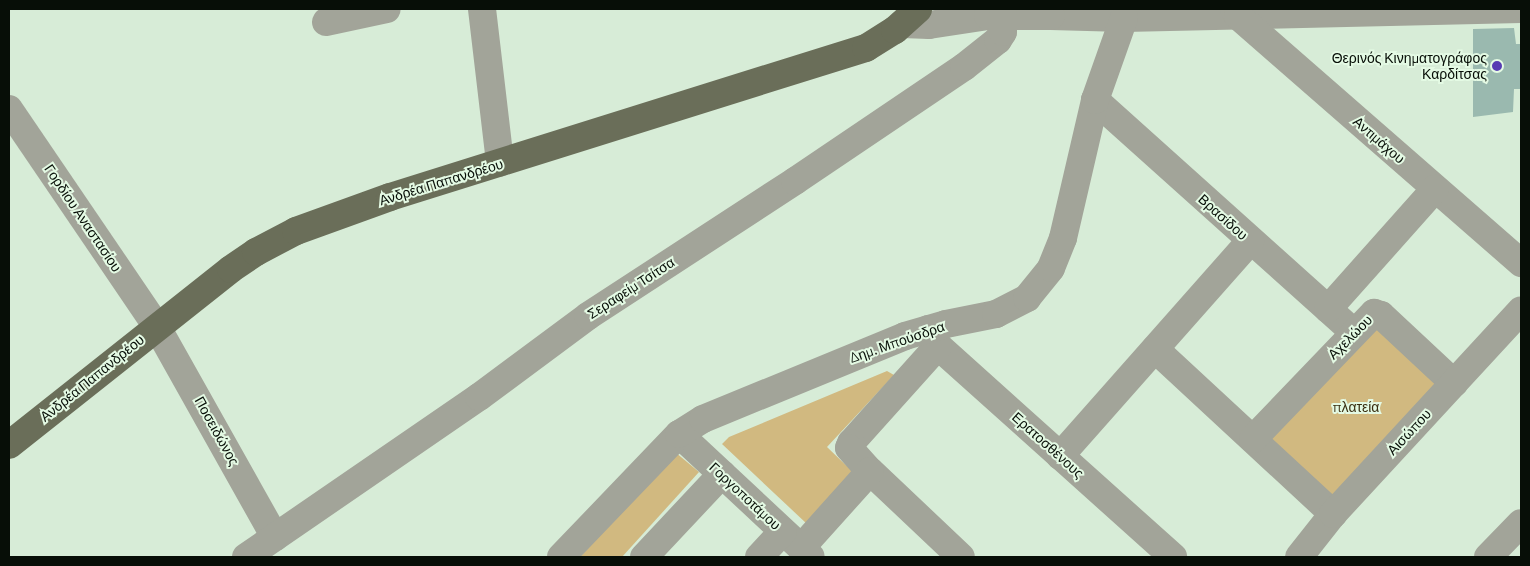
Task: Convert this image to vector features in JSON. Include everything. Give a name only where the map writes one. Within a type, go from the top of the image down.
[{"type":"main road","name":"Ανδρέα Παπανδρέου","points":[[9,445],[231,269],[289,235],[390,197],[866,48],[910,16]]},
{"type":"street","points":[[326,22],[387,9]]},
{"type":"street","points":[[482,9],[500,163]]},
{"type":"street","points":[[910,16],[929,25],[1049,12],[1124,18],[1236,12],[1521,9]]},
{"type":"street","name":"Αντιμάχου","points":[[1236,12],[1521,263]]},
{"type":"street","name":"Σεραφείμ Τσίτσα","points":[[246,557],[479,397],[588,316],[795,181],[964,67],[998,40],[1003,32],[1003,16]]},
{"type":"street","name":"Δημ. Μπούσδρα","points":[[561,557],[679,434],[703,419],[742,402],[933,338],[1007,310],[1027,298],[1051,268],[1064,238],[1095,100],[1124,18]]},
{"type":"street","name":"Βρασίδου","points":[[1095,100],[1250,241],[1354,332]]},
{"type":"street","name":"Γορδίου Αναστασίου","points":[[9,110],[157,327]]},
{"type":"street","points":[[1328,309],[1435,189]]},
{"type":"street","points":[[1060,456],[1250,241]]},
{"type":"street","name":"Αισώπου","points":[[1300,557],[1333,514],[1521,310]]},
{"type":"street","name":"Αχελώου","points":[[1252,439],[1370,315],[1379,313],[1454,383]]},
{"type":"street","name":"Ποσειδώνος","points":[[157,327],[275,537]]},
{"type":"street","points":[[933,338],[849,448],[870,471],[961,557]]},
{"type":"street","name":"Ερατοσθένους","points":[[933,338],[1060,456],[1173,557]]},
{"type":"street","points":[[1155,348],[1333,514]]},
{"type":"street","name":"Γοργοποτάμου","points":[[679,434],[798,545]]},
{"type":"street","points":[[759,557],[798,545],[870,471]]},
{"type":"street","points":[[644,557],[722,474]]},
{"type":"street","points":[[1488,557],[1521,523]]},
{"type":"green space","name":"πλατεία","points":[[1375,320],[1442,383],[1331,502],[1264,439]]},
{"type":"green space","points":[[887,371],[894,375],[827,447],[854,473],[807,524],[722,444],[729,437]]},
{"type":"green space","points":[[675,452],[699,472],[622,557],[580,557]]},
{"type":"building","name":"Θερινός Κινηματογράφος Καρδίτσας","points":[[1514,28],[1516,44],[1521,44],[1521,89],[1514,89],[1513,112],[1473,117],[1473,29]]},
{"type":"place","name":"Θερινός Κινηματογράφος Καρδίτσας","points":[[1497,66]]}]
